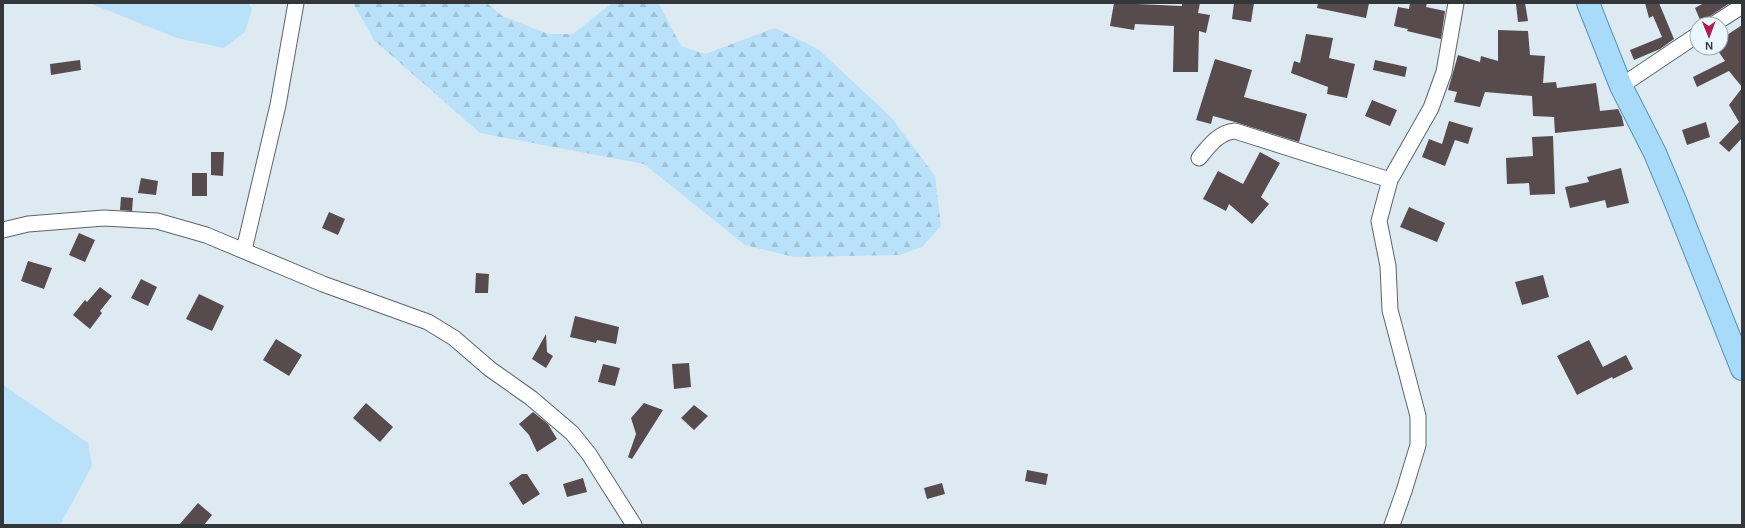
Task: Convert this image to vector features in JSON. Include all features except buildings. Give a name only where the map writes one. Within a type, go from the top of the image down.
[{"type":"main road","points":[[1588,3],[1621,86],[1655,153],[1742,369]]},
{"type":"street","points":[[244,250],[278,105],[296,3]]},
{"type":"street","points":[[1392,525],[1418,445],[1418,416],[1390,310],[1388,266],[1379,221],[1390,180],[1431,108],[1444,72],[1456,3]]},
{"type":"street","points":[[1726,16],[1742,6]]},
{"type":"street","points":[[1621,86],[1689,40]]},
{"type":"street","points":[[1198,158],[1220,135],[1228,131],[1235,131],[1390,180]]},
{"type":"street","points":[[3,230],[28,224],[104,218],[157,220],[206,235],[323,284],[428,322],[454,338],[490,369],[531,398],[572,432],[589,454],[634,525]]},
{"type":"green space","points":[[89,3],[248,3],[252,9],[245,32],[224,48],[177,38]]},
{"type":"green space","points":[[353,3],[487,3],[502,16],[548,34],[573,34],[612,3],[654,3],[659,4],[681,46],[705,54],[775,28],[818,49],[891,117],[935,176],[941,226],[922,247],[899,255],[794,257],[745,245],[644,164],[480,133],[374,40]]},
{"type":"green space","points":[[3,385],[88,443],[92,466],[60,525],[3,525]]}]
